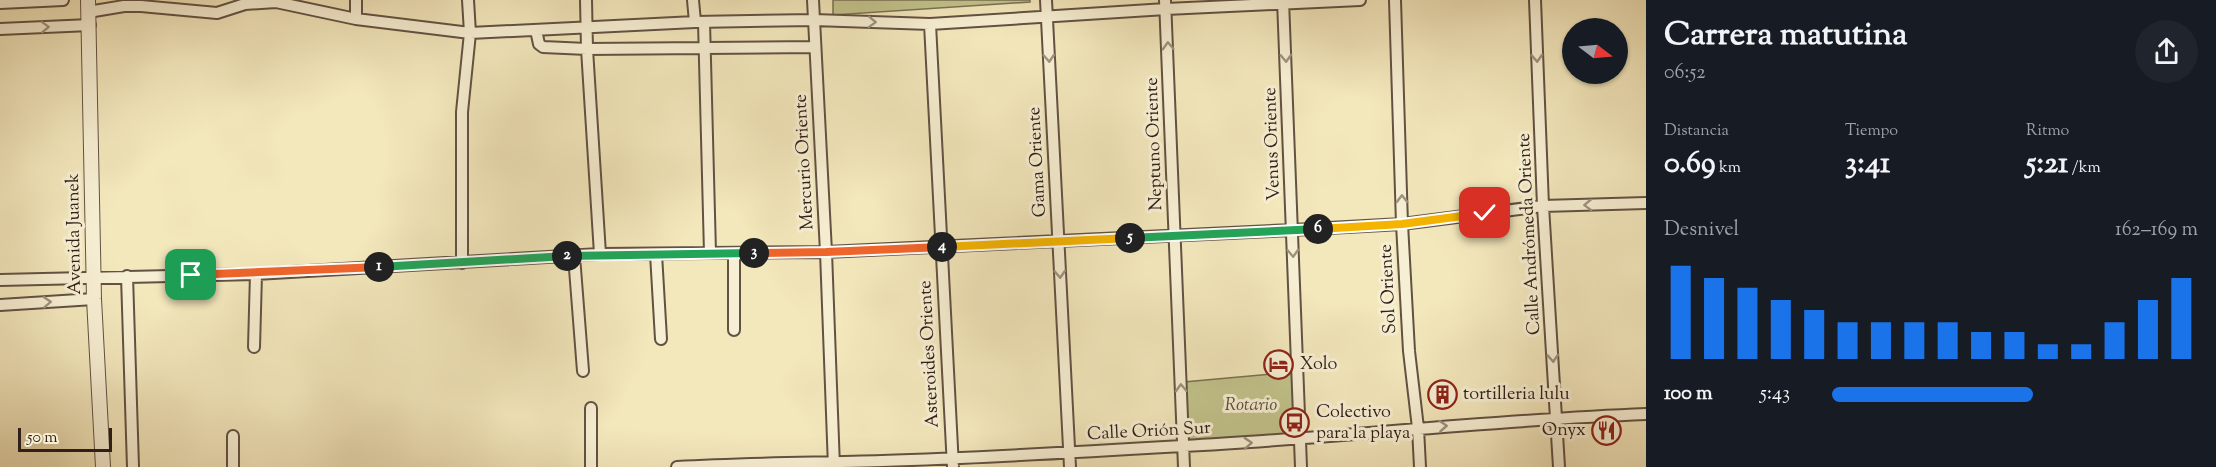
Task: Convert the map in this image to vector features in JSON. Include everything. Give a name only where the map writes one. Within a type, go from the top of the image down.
[{"type":"street","points":[[0,3],[63,0]]},
{"type":"street","points":[[356,0],[356,19]]},
{"type":"street","points":[[462,263],[462,112],[470,33],[468,0]]},
{"type":"street","points":[[586,0],[600,254]]},
{"type":"street","points":[[693,0],[700,22],[704,48],[711,253]]},
{"type":"street","name":"Mercurio Oriente","points":[[813,0],[826,252],[833,465]]},
{"type":"street","name":"Gama Oriente","points":[[1046,0],[1070,467]]},
{"type":"street","points":[[0,29],[124,6],[218,13],[244,4],[276,2],[356,19],[470,33],[700,22],[814,20],[930,24],[1166,5],[1360,0]]},
{"type":"street","name":"Sol Oriente","points":[[1395,0],[1402,224],[1409,351],[1420,467]]},
{"type":"street","name":"Calle Andrómeda Oriente","points":[[1535,0],[1559,467]]},
{"type":"street","name":"Venus Oriente","points":[[1283,2],[1301,467]]},
{"type":"street","name":"Neptuno Oriente","points":[[1166,5],[1184,467]]},
{"type":"street","name":"Avenida Juanek","points":[[89,12],[93,277],[103,467]]},
{"type":"street","name":"Asteroides Oriente","points":[[930,24],[952,463]]},
{"type":"street","points":[[536,30],[539,44],[543,47],[587,49],[815,47]]},
{"type":"street","points":[[0,280],[256,274],[600,254],[826,252],[941,247],[1402,224],[1544,206],[1646,203]]},
{"type":"street","points":[[734,253],[734,330]]},
{"type":"street","points":[[656,254],[661,339]]},
{"type":"street","points":[[574,256],[583,371]]},
{"type":"street","points":[[254,347],[256,274]]},
{"type":"street","points":[[127,276],[133,467]]},
{"type":"street","points":[[0,305],[94,299]]},
{"type":"street","points":[[591,408],[591,467]]},
{"type":"street","name":"Calle Orión Sur","points":[[677,467],[952,463],[1069,452],[1300,440],[1557,417],[1646,414]]},
{"type":"street","points":[[232,436],[233,467]]},
{"type":"green space","points":[[833,0],[1030,0],[1030,2],[833,15]]},
{"type":"green space","name":"Rotario","points":[[1295,372],[1296,433],[1186,442],[1184,382]]},
{"type":"place","name":"Xolo","points":[[1279,365]]},
{"type":"place","name":"tortilleria lulu","points":[[1442,395]]},
{"type":"place","name":"Colectivo para la playa","points":[[1295,423]]},
{"type":"place","name":"Onyx","points":[[1607,431]]},
{"type":"route","points":[[191,275],[256,274],[600,254],[826,252],[1292,230],[1402,224],[1485,213]]}]
